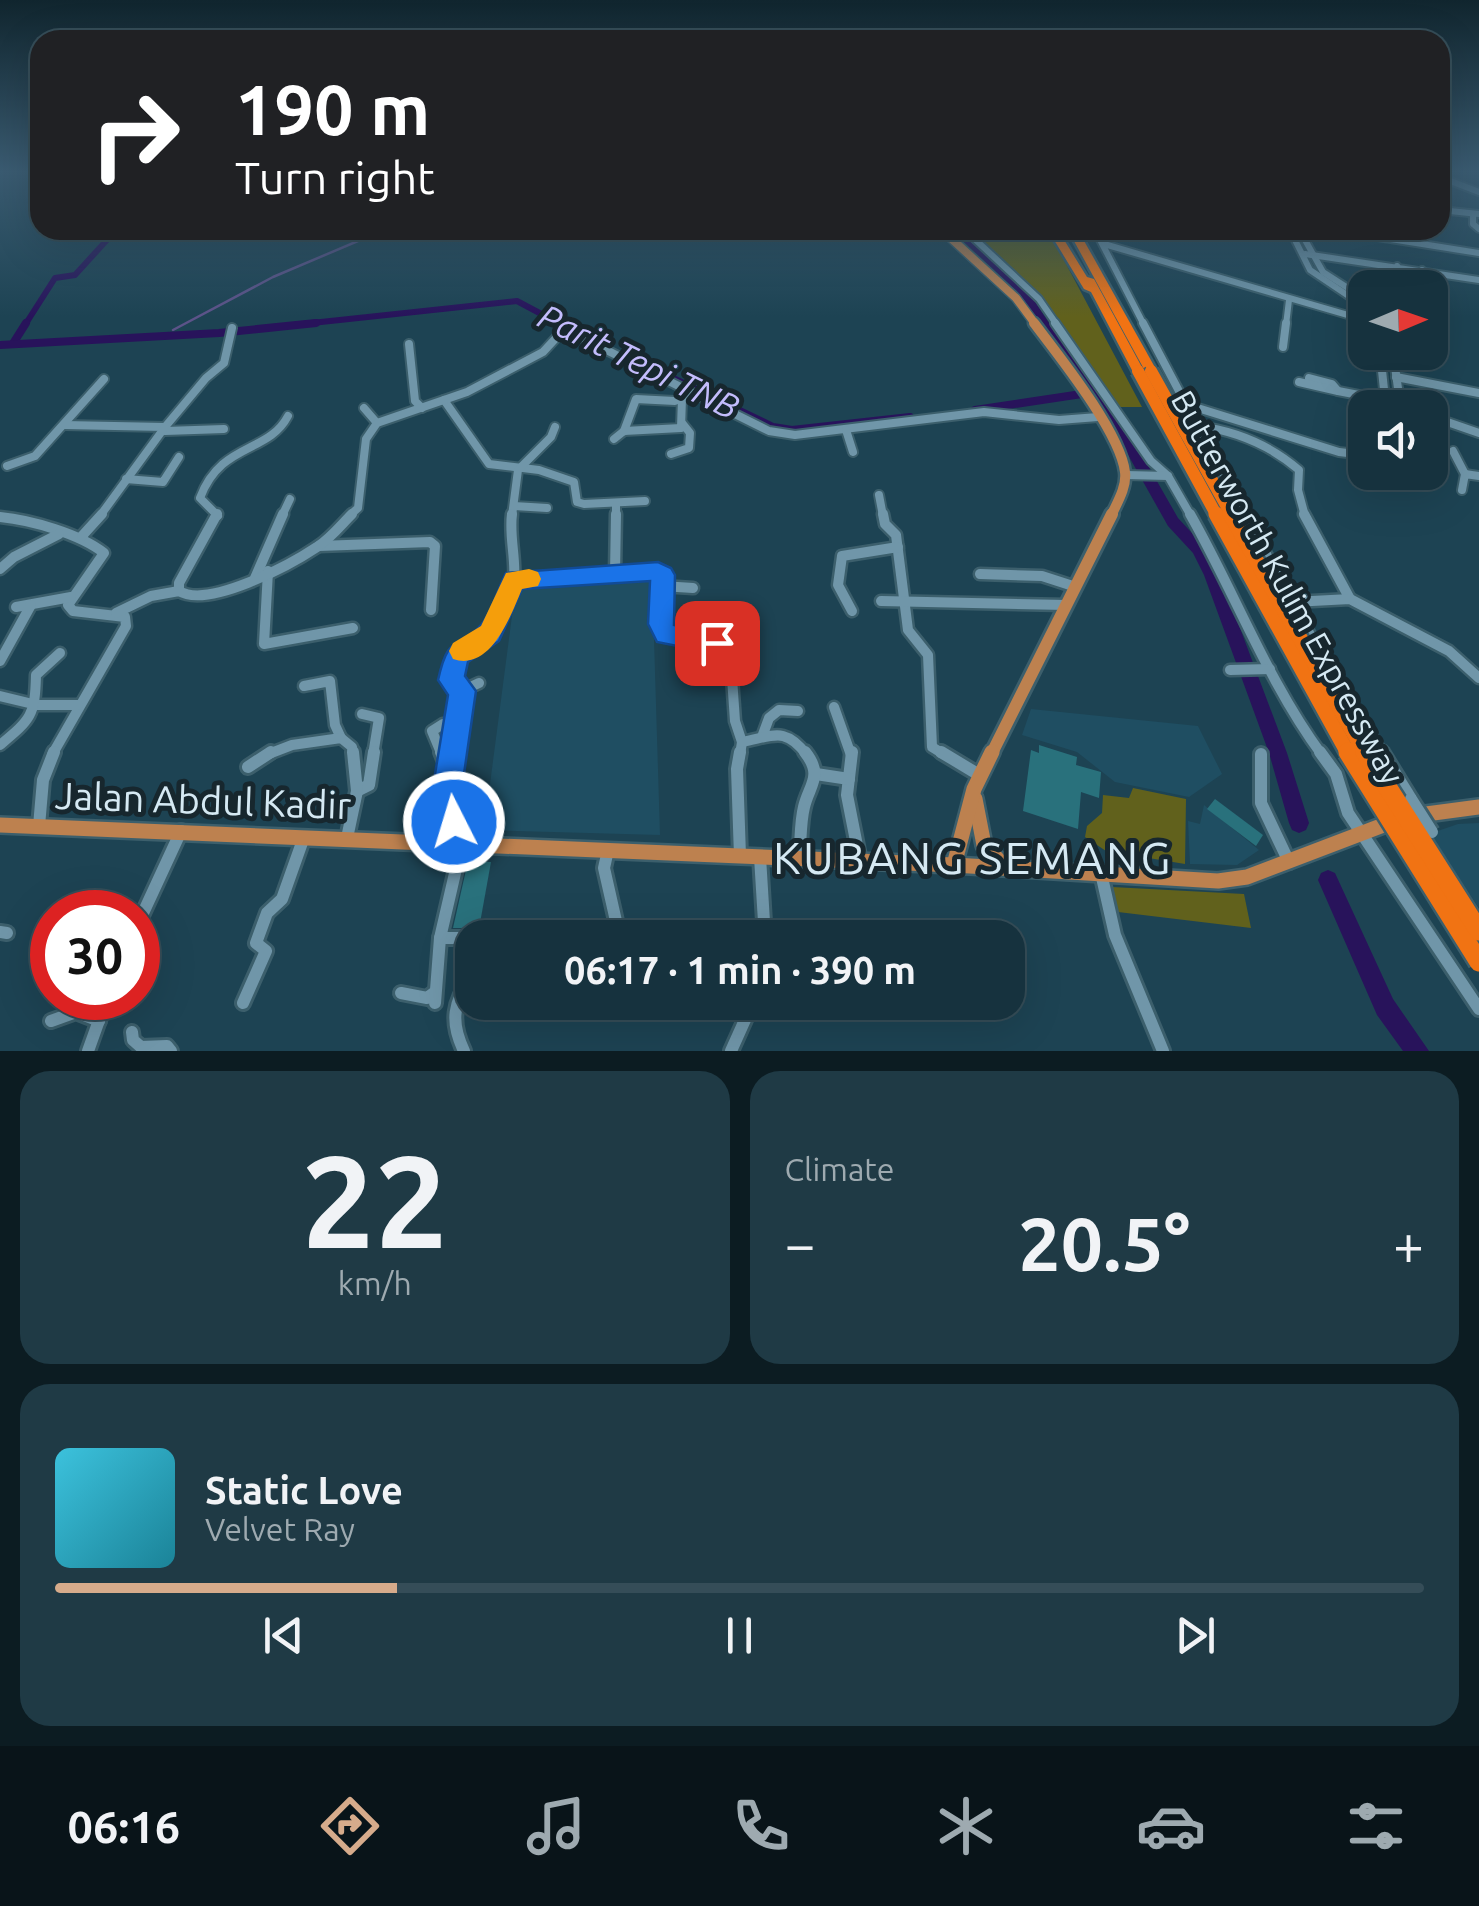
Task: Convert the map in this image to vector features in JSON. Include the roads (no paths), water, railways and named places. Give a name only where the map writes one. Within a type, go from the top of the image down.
[{"type":"highway","points":[[1061,240],[1113,314]]},
{"type":"highway","name":"Butterworth Kulim Expressway","points":[[1070,240],[1144,371],[1342,745],[1479,962]]},
{"type":"highway","name":"Butterworth Kulim Expressway","points":[[1078,240],[1113,314]]},
{"type":"highway","points":[[1087,240],[1113,314]]},
{"type":"highway","name":"Butterworth Kulim Expressway","points":[[1144,371],[1349,728],[1479,931]]},
{"type":"main road","points":[[948,240],[982,265]]},
{"type":"main road","points":[[953,240],[1016,298],[1084,394],[1131,476],[978,783],[954,865]]},
{"type":"main road","points":[[978,783],[979,836],[985,850],[1008,868]]},
{"type":"main road","name":"Jalan Abdul Kadir","points":[[0,825],[954,865],[1218,882],[1247,877],[1423,812],[1479,807]]},
{"type":"street","points":[[977,240],[1039,299],[1166,476],[1229,583],[1265,669],[1336,774],[1357,834],[1479,1009]]},
{"type":"street","points":[[1099,240],[1326,664],[1432,832]]},
{"type":"street","points":[[1296,240],[1310,270],[1348,296]]},
{"type":"street","points":[[1308,240],[1323,272],[1348,288]]},
{"type":"street","points":[[1400,240],[1458,248],[1474,254],[1479,262]]},
{"type":"street","points":[[1101,244],[1348,316]]},
{"type":"street","points":[[1110,258],[1120,250]]},
{"type":"street","points":[[1305,254],[1422,270]]},
{"type":"street","points":[[1394,270],[1397,266]]},
{"type":"street","points":[[1448,275],[1479,280]]},
{"type":"street","points":[[1283,347],[1289,300]]},
{"type":"street","points":[[179,591],[185,596],[208,596],[319,546],[358,508],[366,439],[376,423],[467,392],[543,352],[566,325],[685,396],[746,415],[769,431],[795,435],[984,412],[1059,420],[1098,416]]},
{"type":"street","points":[[82,536],[89,532],[206,378],[224,363],[231,332]]},
{"type":"street","points":[[409,344],[415,401],[422,408]]},
{"type":"street","points":[[1395,370],[1400,390]]},
{"type":"street","points":[[1396,377],[1479,393]]},
{"type":"street","points":[[1309,378],[1332,384],[1338,391]]},
{"type":"street","points":[[8,466],[35,456],[104,379]]},
{"type":"street","points":[[1299,382],[1348,394]]},
{"type":"street","points":[[624,431],[677,430],[682,423],[685,396]]},
{"type":"street","points":[[614,440],[624,431],[636,399],[685,396]]},
{"type":"street","points":[[444,400],[489,464],[538,470],[574,482],[577,502],[616,505],[645,501]]},
{"type":"street","points":[[1188,405],[1348,453]]},
{"type":"street","points":[[364,408],[376,423]]},
{"type":"street","points":[[179,591],[179,583],[218,518],[217,512],[200,498],[203,487],[238,450],[276,436],[288,416]]},
{"type":"street","points":[[1448,422],[1479,432]]},
{"type":"street","points":[[670,454],[689,448],[690,433],[682,423]]},
{"type":"street","points":[[64,425],[224,429]]},
{"type":"street","points":[[1198,426],[1245,439],[1281,455],[1299,470],[1295,487],[1304,518],[1337,565],[1350,599]]},
{"type":"street","points":[[462,691],[452,680],[458,655],[490,633],[514,580],[509,534],[518,470],[551,437],[555,427]]},
{"type":"street","points":[[846,430],[853,452]]},
{"type":"street","points":[[1453,452],[1465,474],[1462,490]]},
{"type":"street","points":[[126,479],[163,482],[179,457]]},
{"type":"street","points":[[1465,474],[1479,476]]},
{"type":"street","points":[[1131,476],[1166,476]]},
{"type":"street","points":[[879,495],[885,524],[896,535],[909,633],[928,656],[932,747],[978,783]]},
{"type":"street","points":[[255,578],[290,499]]},
{"type":"street","points":[[614,572],[616,505]]},
{"type":"street","points":[[514,506],[546,508]]},
{"type":"street","points":[[0,518],[24,520],[59,534],[82,536],[104,552],[71,597],[68,605],[73,611],[116,612],[140,599],[179,591]]},
{"type":"street","points":[[0,569],[14,557],[59,534]]},
{"type":"street","points":[[319,546],[430,542],[435,546],[436,560],[431,610]]},
{"type":"street","points":[[852,611],[839,592],[836,566],[842,556],[898,548]]},
{"type":"street","points":[[268,571],[264,644],[354,628]]},
{"type":"street","points":[[514,580],[658,572],[662,580],[660,624],[666,634],[730,649],[735,721],[742,742],[737,768],[740,856]]},
{"type":"street","points":[[980,574],[1042,576],[1076,587]]},
{"type":"street","points":[[662,580],[694,588]]},
{"type":"street","points":[[16,608],[71,597]]},
{"type":"street","points":[[1293,602],[1350,599],[1449,651],[1479,678]]},
{"type":"street","points":[[881,601],[1066,605]]},
{"type":"street","points":[[0,661],[31,606]]},
{"type":"street","points":[[39,826],[45,810],[41,796],[44,775],[78,705],[126,626],[124,618],[116,612]]},
{"type":"street","points":[[0,745],[18,730],[36,705],[36,672],[60,653]]},
{"type":"street","points":[[1233,670],[1265,669]]},
{"type":"street","points":[[304,686],[330,681],[335,725],[341,738],[352,747],[358,791],[347,838]]},
{"type":"street","points":[[462,691],[479,684]]},
{"type":"street","points":[[450,774],[462,691]]},
{"type":"street","points":[[0,696],[36,705],[78,705]]},
{"type":"street","points":[[834,707],[852,750],[849,806],[860,861]]},
{"type":"street","points":[[762,737],[769,718],[778,710],[798,711]]},
{"type":"street","points":[[358,791],[369,785],[379,718],[362,714]]},
{"type":"street","points":[[402,994],[435,998],[440,938],[456,843],[450,774],[432,731],[443,724],[455,726]]},
{"type":"street","points":[[742,742],[785,734],[812,761],[816,774],[804,806],[799,858]]},
{"type":"street","points":[[248,767],[261,755],[287,744],[341,738]]},
{"type":"street","points":[[1260,754],[1261,803],[1292,860]]},
{"type":"street","points":[[816,774],[848,778]]},
{"type":"street","points":[[154,890],[181,831]]},
{"type":"street","points":[[243,1002],[266,951],[256,944],[267,913],[282,900],[304,836]]},
{"type":"street","points":[[608,850],[604,868],[616,920]]},
{"type":"street","points":[[760,856],[765,920]]},
{"type":"street","points":[[1101,873],[1114,935],[1163,1051]]},
{"type":"street","points":[[440,938],[455,938]]},
{"type":"street","points":[[455,1003],[451,1014],[454,1032],[464,1051]]},
{"type":"street","points":[[52,1021],[76,1012],[99,1021],[88,1051]]},
{"type":"street","points":[[731,1051],[745,1020]]},
{"type":"street","points":[[132,1032],[133,1040],[141,1048],[167,1046],[171,1051]]},
{"type":"waterway","points":[[25,325],[55,278],[75,275],[107,240]]},
{"type":"waterway","points":[[173,330],[273,277],[360,240]]},
{"type":"waterway","points":[[967,240],[1022,290],[1067,349],[1173,522],[1198,549],[1212,575],[1278,753],[1299,823]]},
{"type":"waterway","name":"Parit Tepi TNB","points":[[293,325],[517,301],[562,325]]},
{"type":"waterway","points":[[14,342],[26,323]]},
{"type":"waterway","name":"Parit Tepi TNB","points":[[0,345],[219,333],[316,323]]},
{"type":"waterway","name":"Parit Tepi TNB","points":[[558,323],[562,325]]},
{"type":"waterway","name":"Parit Tepi TNB","points":[[562,325],[568,328]]},
{"type":"waterway","name":"Parit Tepi TNB","points":[[667,376],[773,427],[792,430],[910,417]]},
{"type":"waterway","name":"Parit Tepi TNB","points":[[975,410],[1095,392]]},
{"type":"waterway","points":[[1328,880],[1385,1007],[1417,1051]]},
{"type":"district","name":"KUBANG SEMANG","points":[[973,857]]}]
